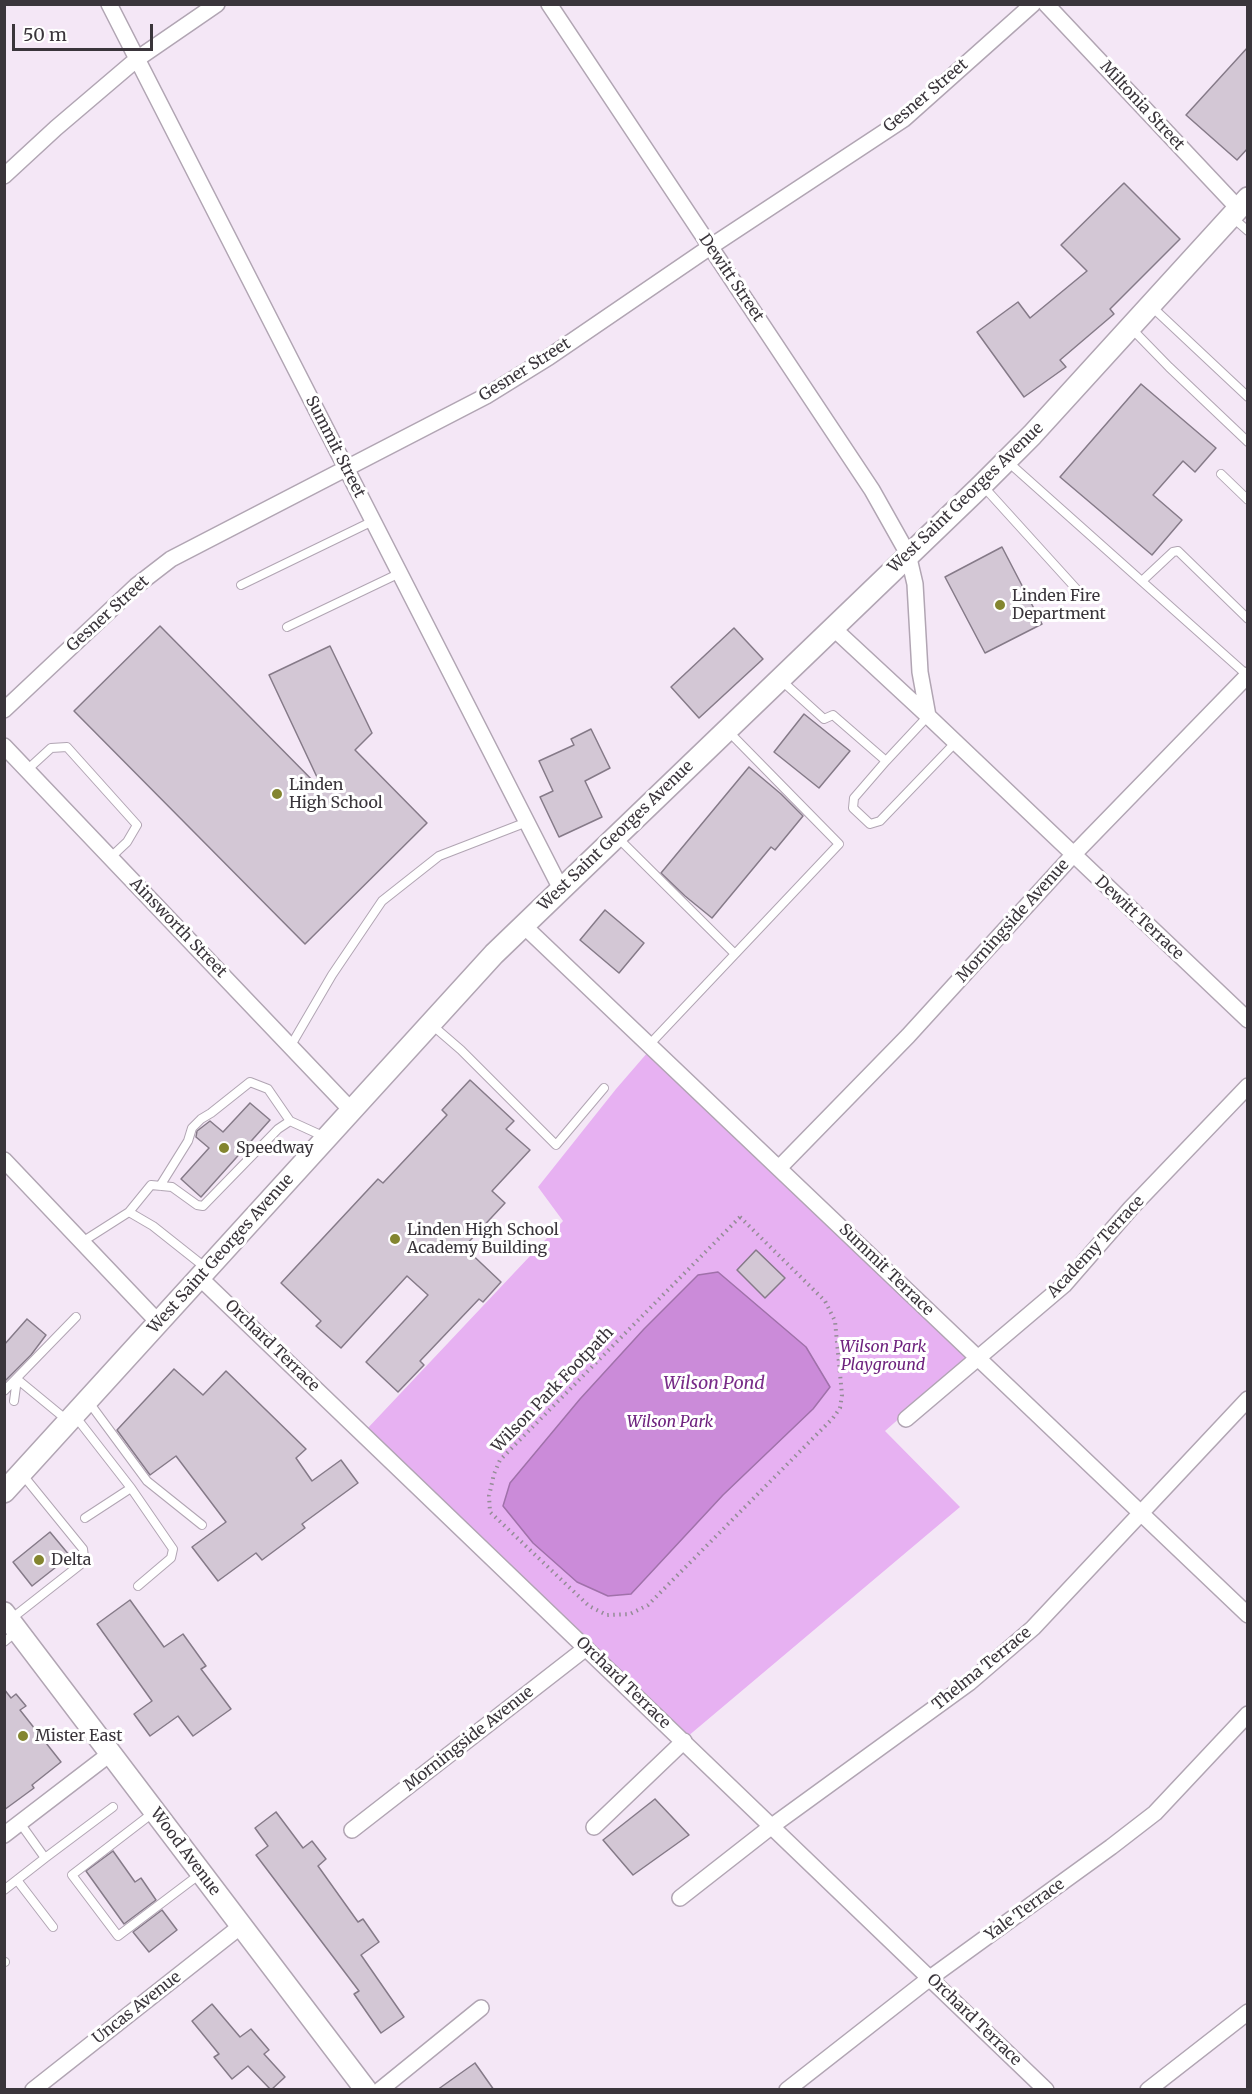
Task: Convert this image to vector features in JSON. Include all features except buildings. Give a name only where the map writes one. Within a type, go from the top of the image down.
[{"type":"main road","name":"West Saint Georges Avenue","points":[[13,1480],[494,954],[1032,435],[1239,207]]},
{"type":"main road","name":"Wood Avenue","points":[[9,1627],[111,1753],[366,2090]]},
{"type":"street","name":"Summit Street","points":[[109,4],[561,889]]},
{"type":"street","points":[[4,176],[137,59],[217,4]]},
{"type":"street","name":"Dewitt Street","points":[[549,4],[872,490],[908,554]]},
{"type":"street","name":"Gesner Street","points":[[4,710],[136,586],[171,559],[486,396],[549,357],[904,119],[1033,4]]},
{"type":"street","name":"Miltonia Street","points":[[1046,4],[1239,207]]},
{"type":"street","points":[[908,554],[915,584],[920,672],[928,716]]},
{"type":"street","name":"Dewitt Terrace","points":[[832,627],[1248,1020]]},
{"type":"street","name":"Morningside Avenue","points":[[779,1168],[908,1036],[1073,855],[1247,675]]},
{"type":"street","name":"Ainsworth Street","points":[[4,746],[351,1110]]},
{"type":"street","name":"Summit Terrace","points":[[523,925],[1248,1615]]},
{"type":"street","name":"Academy Terrace","points":[[906,1419],[1064,1285],[1131,1208],[1248,1086]]},
{"type":"street","points":[[4,1160],[158,1322]]},
{"type":"street","name":"Orchard Terrace","points":[[203,1273],[586,1647],[1046,2090]]},
{"type":"street","name":"Thelma Terrace","points":[[680,1898],[772,1826],[969,1683],[1034,1628],[1248,1399]]},
{"type":"street","name":"Morningside Avenue","points":[[352,1830],[586,1647]]},
{"type":"street","name":"Yale Terrace","points":[[787,2090],[930,1978],[1155,1813],[1248,1714]]},
{"type":"street","points":[[594,1827],[684,1741]]},
{"type":"street","points":[[4,1835],[111,1753]]},
{"type":"street","name":"Uncas Avenue","points":[[33,2090],[241,1926]]},
{"type":"street","points":[[380,2090],[481,2008]]},
{"type":"street","points":[[1148,2090],[1248,2012]]},
{"type":"lane","points":[[1239,207],[1248,231]]},
{"type":"lane","points":[[1150,305],[1248,397]]},
{"type":"lane","points":[[1130,327],[1248,442]]},
{"type":"lane","points":[[1006,460],[1247,675]]},
{"type":"lane","points":[[1221,474],[1248,500]]},
{"type":"lane","points":[[982,485],[1080,593]]},
{"type":"lane","points":[[241,585],[373,521]]},
{"type":"lane","points":[[1142,581],[1173,552],[1178,551],[1248,619]]},
{"type":"lane","points":[[287,627],[400,573]]},
{"type":"lane","points":[[779,679],[824,719],[833,715],[886,761]]},
{"type":"lane","points":[[928,716],[854,798],[853,808],[870,824],[880,821],[955,743]]},
{"type":"lane","points":[[649,1045],[839,844],[727,729]]},
{"type":"lane","points":[[27,770],[51,748],[67,747],[137,825],[127,842],[111,858]]},
{"type":"lane","points":[[291,1047],[332,975],[382,901],[439,856],[527,822]]},
{"type":"lane","points":[[616,836],[735,954]]},
{"type":"lane","points":[[430,1024],[460,1050],[556,1145],[604,1088]]},
{"type":"lane","points":[[160,1186],[188,1141],[192,1128],[250,1082],[268,1089],[290,1121],[326,1138]]},
{"type":"lane","points":[[82,1242],[129,1212],[151,1185],[172,1187],[197,1205],[203,1206],[278,1129],[290,1121]]},
{"type":"lane","points":[[129,1212],[153,1226],[203,1273]]},
{"type":"lane","points":[[4,1391],[76,1317]]},
{"type":"lane","points":[[14,1401],[15,1379]]},
{"type":"lane","points":[[15,1379],[76,1412],[147,1481],[202,1525]]},
{"type":"lane","points":[[76,1412],[173,1549],[171,1558],[138,1586]]},
{"type":"lane","points":[[9,1627],[81,1564],[84,1557],[83,1550],[13,1480]]},
{"type":"lane","points":[[85,1518],[130,1488]]},
{"type":"lane","points":[[4,1890],[113,1806]]},
{"type":"lane","points":[[155,1811],[72,1875],[118,1936],[201,1874]]},
{"type":"lane","points":[[20,1823],[45,1858]]},
{"type":"lane","points":[[17,1880],[53,1927]]},
{"type":"path","name":"Wilson Park Footpath","points":[[740,1217],[825,1301],[835,1321],[842,1395],[840,1408],[833,1418],[648,1605],[630,1614],[607,1615],[589,1606],[490,1512],[489,1496],[500,1460],[740,1217]]},
{"type":"green space","name":"Wilson Park","points":[[648,1052],[970,1356],[885,1431],[960,1507],[687,1737],[366,1430],[563,1221],[538,1187]]},
{"type":"water","name":"Wilson Pond","points":[[718,1272],[806,1347],[830,1387],[813,1409],[723,1495],[631,1594],[608,1596],[577,1582],[533,1543],[503,1506],[510,1483],[580,1399],[644,1329],[698,1275]]},
{"type":"place","name":"Linden Fire Department","points":[[1000,605]]},
{"type":"place","name":"Linden High School","points":[[277,794]]},
{"type":"place","name":"Speedway","points":[[224,1148]]},
{"type":"place","name":"Linden High School Academy Building","points":[[395,1239]]},
{"type":"place","name":"Delta","points":[[39,1560]]},
{"type":"place","name":"Mister East","points":[[23,1736]]},
{"type":"park label","name":"Wilson Park Playground","points":[[883,1356]]}]
